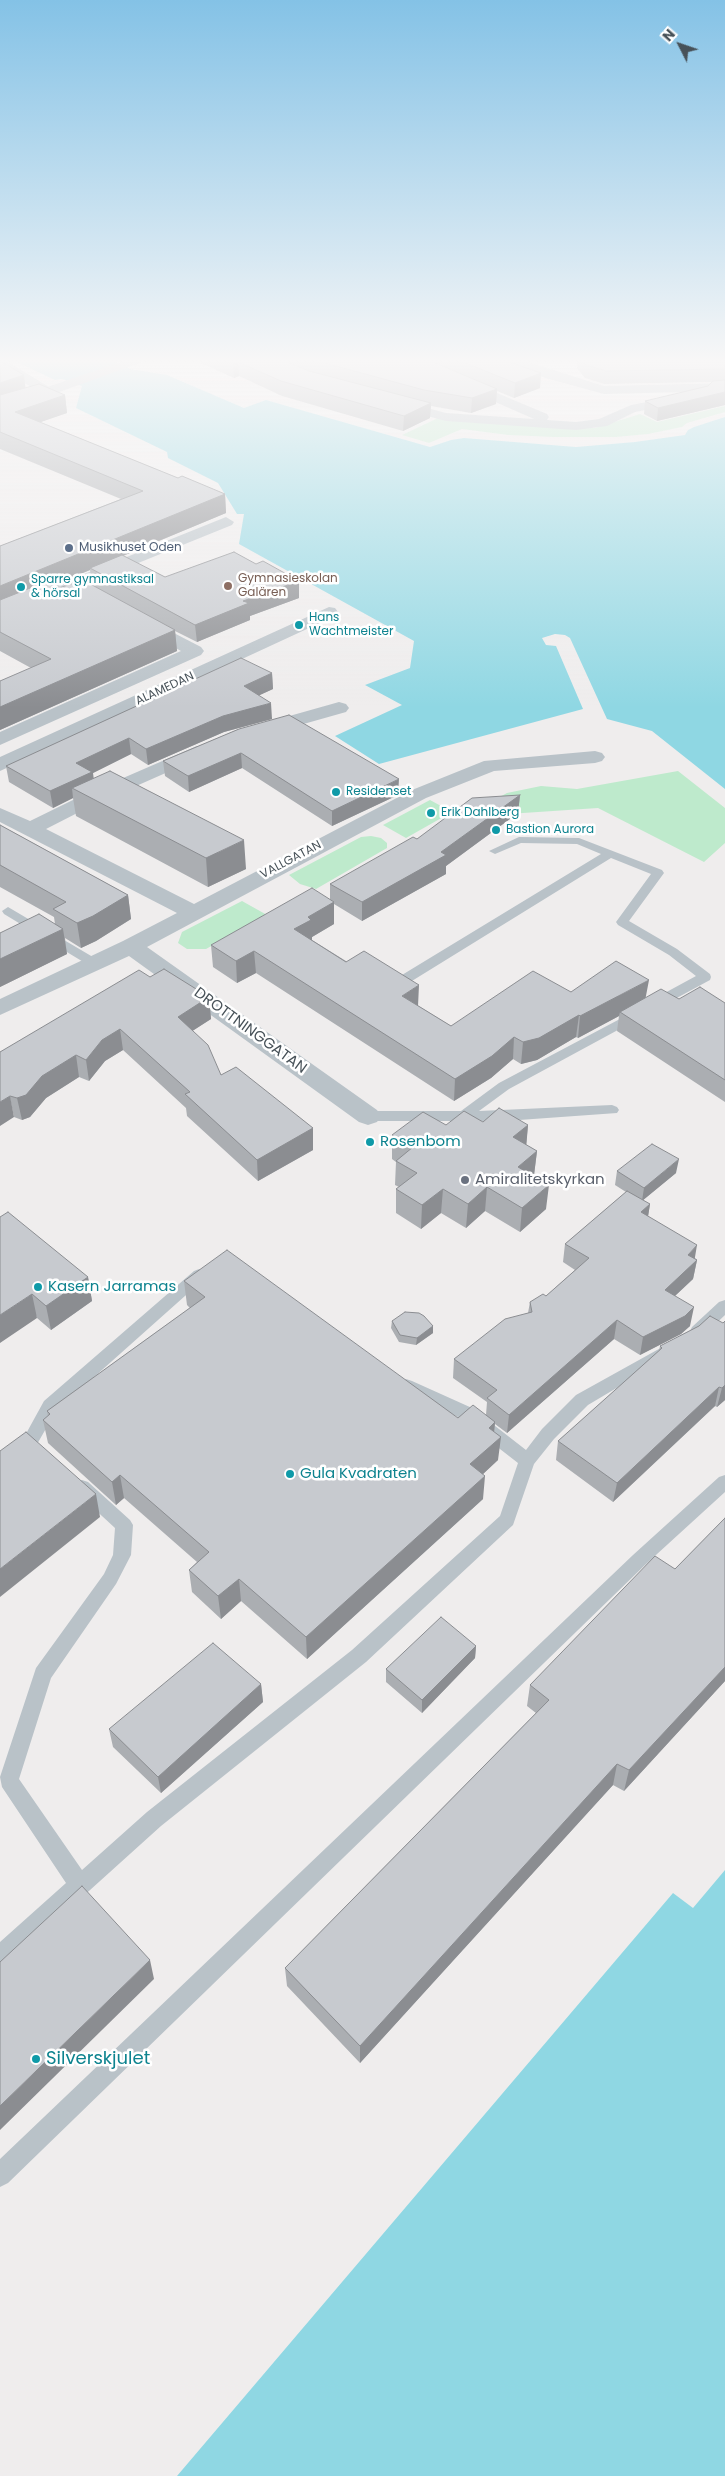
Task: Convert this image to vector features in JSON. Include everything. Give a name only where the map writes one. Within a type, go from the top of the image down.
[{"type":"street","points":[[0,614],[226,522]]},
{"type":"street","points":[[0,624],[91,594]]},
{"type":"street","name":"ALAMEDAN","points":[[0,765],[329,612]]},
{"type":"street","name":"ALAMEDAN","points":[[0,739],[194,651],[130,615]]},
{"type":"street","points":[[242,735],[339,708]]},
{"type":"street","points":[[31,829],[84,802],[215,745]]},
{"type":"street","name":"VALLGATAN","points":[[0,1008],[131,946],[192,912],[419,794],[491,764],[595,757]]},
{"type":"street","points":[[0,814],[192,912]]},
{"type":"street","name":"DROTTNINGGATAN","points":[[131,946],[368,1116]]},
{"type":"lane","points":[[464,1116],[504,1086],[705,977],[673,952],[622,922],[658,873],[579,841],[519,840],[495,851]]},
{"type":"lane","points":[[402,981],[610,854]]},
{"type":"lane","points":[[8,911],[94,964]]},
{"type":"lane","points":[[368,1116],[464,1116],[612,1110]]},
{"type":"lane","points":[[16,1451],[30,1441],[50,1406],[212,1265]]},
{"type":"lane","points":[[0,1956],[154,1819],[359,1656],[507,1520],[527,1461],[548,1434],[582,1400],[683,1342],[725,1306]]},
{"type":"lane","points":[[391,1375],[407,1386],[466,1413],[527,1461]]},
{"type":"lane","points":[[30,1441],[44,1454]]},
{"type":"lane","points":[[66,1473],[124,1525],[122,1555],[110,1579],[44,1674],[19,1744],[10,1780],[80,1885]]},
{"type":"lane","points":[[0,2176],[639,1560],[725,1482]]},
{"type":"green space","points":[[678,771],[725,808],[725,843],[704,862],[598,808],[493,815],[483,806],[507,793],[541,786],[577,789]]},
{"type":"green space","points":[[430,800],[452,812],[406,838],[383,825]]},
{"type":"green space","points":[[361,837],[381,838],[387,843],[387,848],[316,889],[300,884],[289,875]]},
{"type":"green space","points":[[242,901],[267,915],[206,949],[187,949],[178,943],[182,932]]},
{"type":"water","points":[[205,477],[725,477],[725,789],[652,731],[607,719],[570,638],[565,635],[555,634],[542,638],[546,645],[556,646],[583,709],[379,764],[335,736],[402,705],[365,685],[410,668],[414,641],[239,544],[244,514],[237,514],[218,483]]},
{"type":"water","points":[[725,1870],[725,2476],[177,2476],[673,1893],[693,1908]]},
{"type":"building","points":[[108,477],[183,477],[225,494],[0,586],[0,546],[143,491]]},
{"type":"building","points":[[234,552],[256,564],[263,561],[299,581],[243,601],[249,603],[195,625],[90,568],[122,555],[165,577]]},
{"type":"building","points":[[83,580],[175,630],[0,707],[0,681],[51,659],[0,632],[0,600],[48,581],[52,586],[59,588]]},
{"type":"building","points":[[241,658],[272,673],[244,686],[271,703],[223,716],[146,749],[129,738],[76,763],[92,772],[50,791],[6,766]]},
{"type":"building","points":[[289,715],[399,779],[332,811],[241,753],[188,776],[163,761],[239,729]]},
{"type":"building","points":[[110,771],[244,840],[206,858],[72,788]]},
{"type":"building","points":[[520,795],[441,852],[446,855],[362,902],[330,884],[413,837],[417,839],[472,798]]},
{"type":"building","points":[[0,825],[128,895],[93,916],[77,923],[53,909],[66,902],[0,865]]},
{"type":"building","points":[[312,888],[334,902],[308,917],[311,920],[294,929],[346,962],[364,951],[419,985],[402,996],[451,1026],[533,971],[571,992],[616,961],[649,980],[579,1015],[539,1038],[523,1042],[514,1037],[492,1056],[455,1079],[254,951],[236,961],[211,945]]},
{"type":"building","points":[[39,914],[63,929],[0,959],[0,933]]},
{"type":"building","points":[[164,969],[209,997],[178,1017],[208,1045],[221,1075],[236,1067],[313,1128],[257,1160],[185,1094],[190,1092],[120,1029],[102,1040],[86,1060],[76,1055],[42,1076],[26,1095],[17,1098],[10,1096],[0,1102],[0,1052],[139,970],[150,977]]},
{"type":"building","points":[[700,987],[725,1003],[725,1080],[620,1012],[661,989],[679,999]]},
{"type":"building","name":"Amiralitetskyrkan","points":[[499,1108],[528,1125],[513,1137],[537,1151],[518,1167],[549,1185],[522,1208],[487,1187],[468,1204],[443,1189],[422,1205],[396,1189],[417,1173],[396,1161],[413,1147],[392,1135],[423,1112],[446,1125],[464,1111],[483,1122]]},
{"type":"building","points":[[652,1144],[679,1159],[644,1188],[617,1171]]},
{"type":"building","points":[[627,1191],[650,1204],[641,1212],[697,1245],[688,1255],[697,1260],[665,1290],[694,1307],[685,1316],[643,1337],[617,1320],[509,1415],[487,1398],[497,1390],[454,1359],[505,1319],[532,1312],[530,1302],[543,1294],[546,1296],[589,1258],[565,1244]]},
{"type":"building","name":"Kasern Jarramas","points":[[8,1212],[88,1277],[46,1306],[32,1294],[0,1315],[0,1217]]},
{"type":"building","name":"Gula Kvadraten","points":[[227,1250],[458,1418],[473,1405],[495,1422],[489,1428],[501,1437],[470,1464],[485,1476],[306,1637],[239,1579],[218,1596],[189,1570],[209,1552],[120,1475],[112,1482],[43,1420],[50,1414],[47,1411],[205,1297],[184,1281]]},
{"type":"building","points":[[405,1312],[419,1313],[433,1326],[417,1338],[400,1335],[392,1321]]},
{"type":"building","points":[[710,1316],[723,1323],[725,1321],[725,1385],[722,1388],[719,1387],[617,1483],[558,1441],[662,1348],[660,1346],[699,1326]]},
{"type":"building","points":[[26,1432],[96,1494],[0,1569],[0,1451]]},
{"type":"building","points":[[725,1518],[725,1667],[629,1770],[617,1764],[360,2046],[285,1968],[549,1700],[530,1685],[655,1556],[675,1569]]},
{"type":"building","points":[[441,1617],[476,1646],[422,1700],[386,1669]]},
{"type":"building","points":[[213,1643],[261,1684],[158,1777],[109,1729]]},
{"type":"building","name":"Silverskjulet","points":[[82,1886],[150,1960],[0,2106],[0,1962]]},
{"type":"place","name":"Musikhuset Oden","points":[[69,548]]},
{"type":"place","name":"Gymnasieskolan Galären","points":[[228,586]]},
{"type":"place","name":"Sparre gymnastiksal & hörsal","points":[[21,587]]},
{"type":"place","name":"Hans Wachtmeister","points":[[299,625]]},
{"type":"place","name":"Residenset","points":[[336,792]]},
{"type":"place","name":"Erik Dahlberg","points":[[431,813]]},
{"type":"place","name":"Bastion Aurora","points":[[496,830]]},
{"type":"place","name":"Rosenbom","points":[[370,1142]]},
{"type":"place","name":"Amiralitetskyrkan","points":[[465,1180]]},
{"type":"place","name":"Kasern Jarramas","points":[[38,1287]]},
{"type":"place","name":"Gula Kvadraten","points":[[290,1474]]},
{"type":"place","name":"Silverskjulet","points":[[36,2059]]}]
